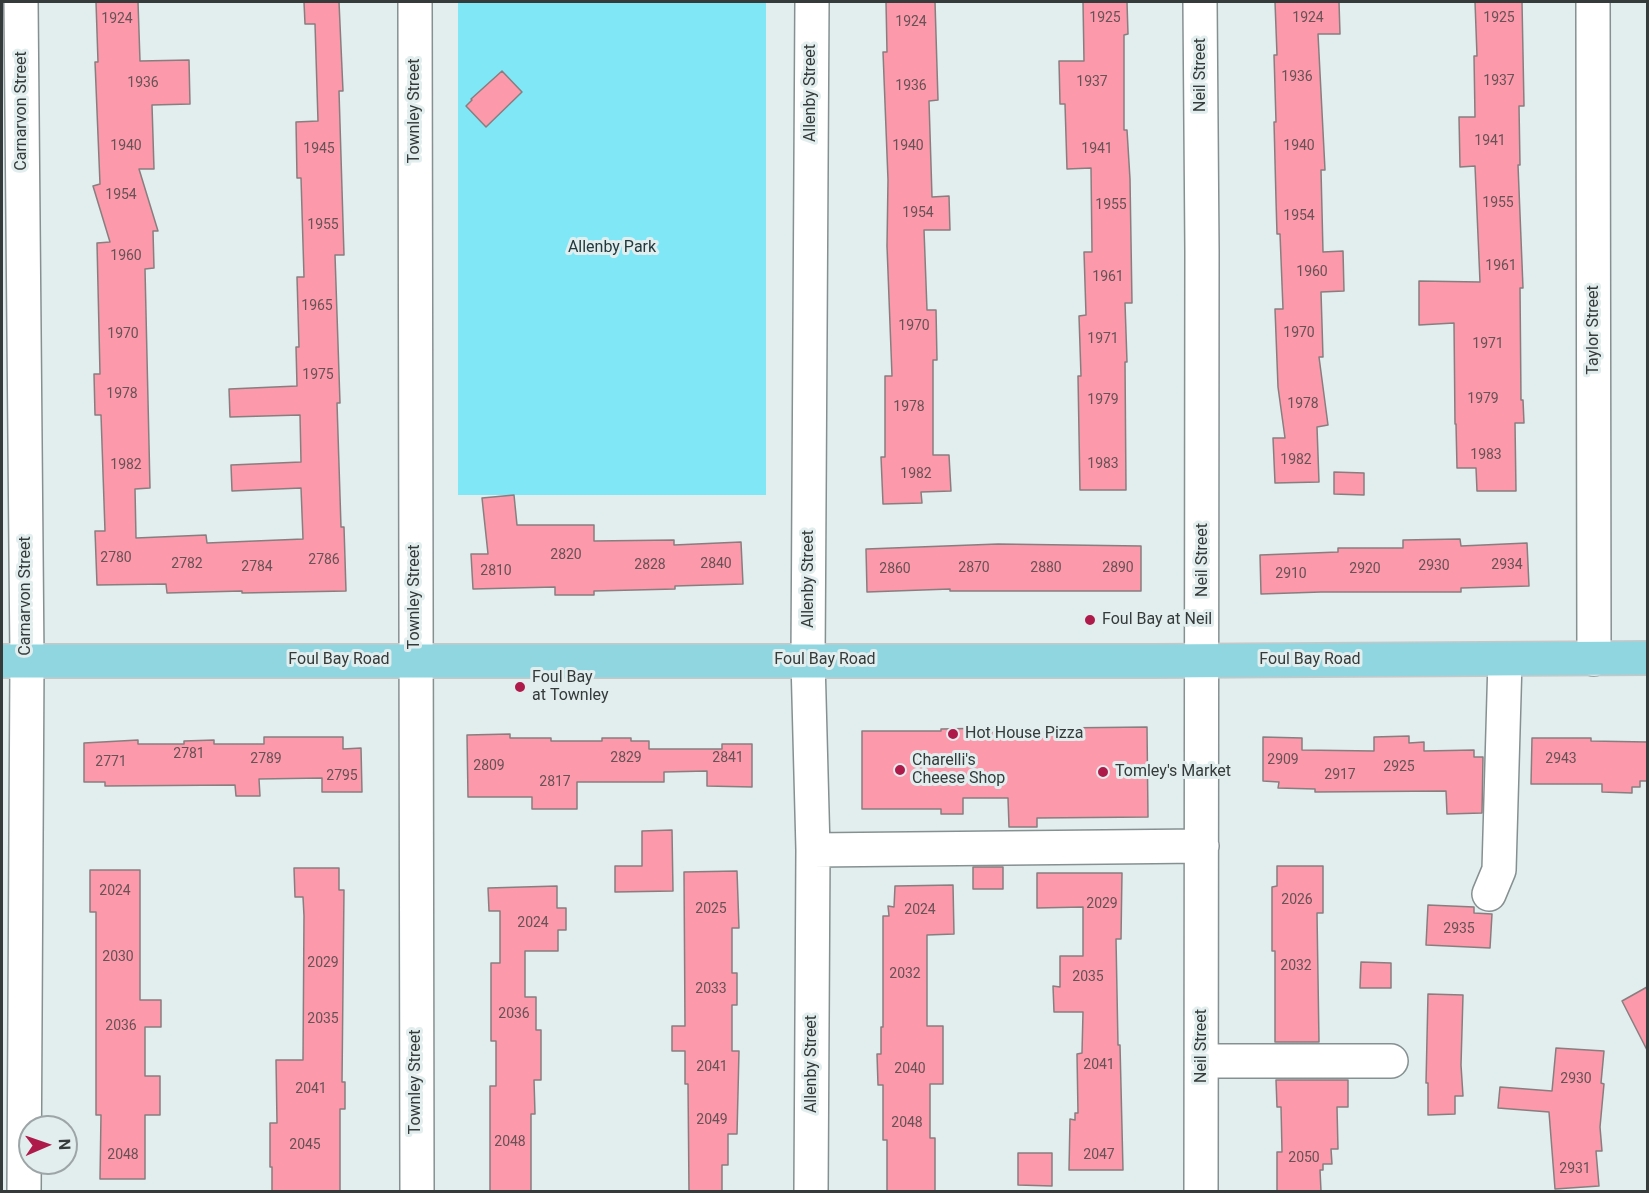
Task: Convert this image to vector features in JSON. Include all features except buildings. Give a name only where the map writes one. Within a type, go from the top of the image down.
[{"type":"main road","name":"Foul Bay Road","points":[[14,661],[1647,658]]},
{"type":"street","name":"Carnarvon Street","points":[[21,2],[14,661],[24,1191]]},
{"type":"street","name":"Townley Street","points":[[415,2],[417,1191]]},
{"type":"street","name":"Allenby Street","points":[[811,1191],[813,850],[808,660],[812,2]]},
{"type":"street","name":"Neil Street","points":[[1200,2],[1203,660],[1201,1191]]},
{"type":"street","name":"Taylor Street","points":[[1593,2],[1594,659]]},
{"type":"street","points":[[1489,894],[1499,870],[1504,660]]},
{"type":"street","points":[[813,850],[1202,846]]},
{"type":"street","points":[[1202,1061],[1392,1061]]},
{"type":"green space","name":"Allenby Park","points":[[458,2],[766,2],[766,495],[458,495]]},
{"type":"place","name":"Foul Bay at Neil","points":[[1090,620]]},
{"type":"place","name":"Foul Bay at Townley","points":[[520,687]]},
{"type":"place","name":"Hot House Pizza","points":[[953,734]]},
{"type":"place","name":"Charelli's Cheese Shop","points":[[900,770]]},
{"type":"place","name":"Tomley's Market","points":[[1103,772]]}]
